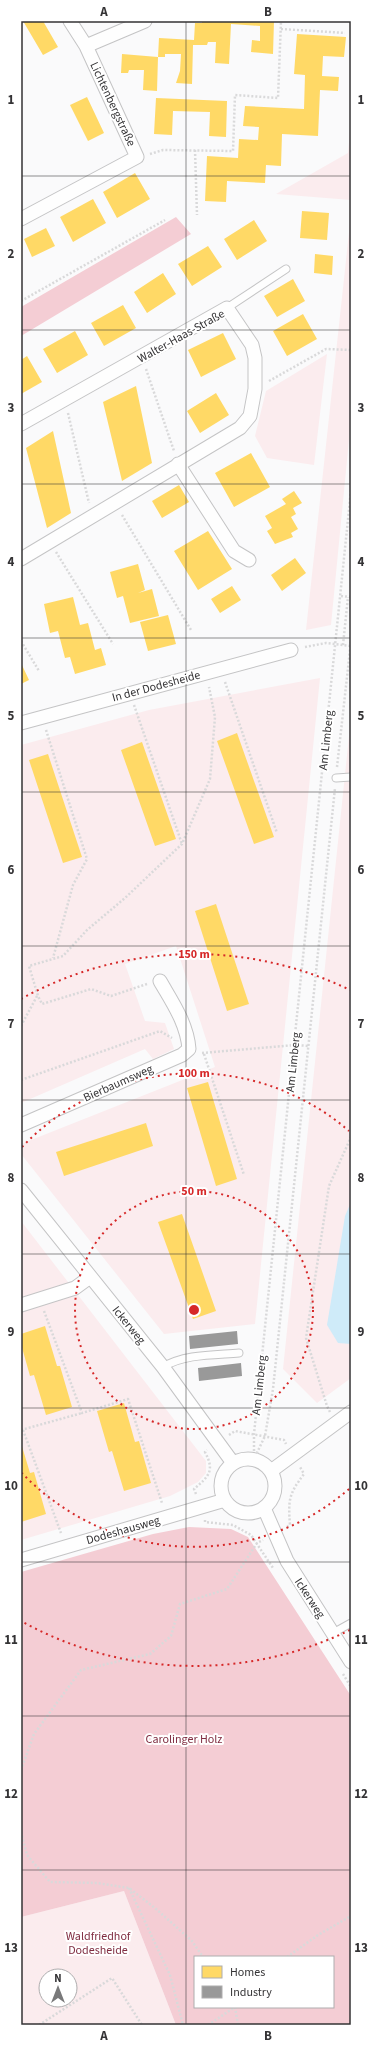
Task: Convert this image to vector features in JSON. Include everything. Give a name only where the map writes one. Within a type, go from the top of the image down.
[{"type":"street","name":"Lichtenbergstraße","points":[[21,219],[137,157],[86,46],[70,21]]},
{"type":"street","points":[[86,46],[145,21]]},
{"type":"street","name":"Walter-Haas-Straße","points":[[21,424],[227,308],[252,345],[255,358],[255,389],[250,416],[240,428],[21,559]]},
{"type":"street","points":[[178,464],[234,551],[249,560]]},
{"type":"street","name":"In der Dodesheide","points":[[21,723],[291,650]]},
{"type":"street","name":"Bierbaumsweg","points":[[21,1125],[182,1055],[189,1049],[189,1039],[183,1021],[160,981]]},
{"type":"street","name":"Ickerweg","points":[[21,1190],[163,1367],[234,1464]]},
{"type":"street","points":[[21,1305],[75,1288],[90,1277]]},
{"type":"street","points":[[271,1471],[351,1412]]},
{"type":"street","points":[[245,1459],[254,1459],[263,1463],[271,1471],[276,1485],[274,1494],[270,1502],[264,1508],[256,1512],[238,1511],[230,1506],[225,1500],[221,1482],[224,1474],[234,1464],[245,1459]]},
{"type":"street","name":"Dodeshausweg","points":[[21,1560],[225,1500]]},
{"type":"street","name":"Ickerweg","points":[[264,1508],[287,1561],[351,1662]]},
{"type":"lane","points":[[227,308],[286,269]]},
{"type":"lane","points":[[336,778],[351,777]]},
{"type":"lane","points":[[163,1367],[172,1362],[183,1359],[239,1353]]},
{"type":"lane","points":[[333,1633],[351,1622]]},
{"type":"path","points":[[137,157],[163,150],[234,151],[235,96],[278,98],[281,21]]},
{"type":"path","points":[[281,30],[345,33]]},
{"type":"path","points":[[195,150],[197,215]]},
{"type":"path","points":[[21,301],[165,220]]},
{"type":"path","points":[[255,389],[326,349],[351,350]]},
{"type":"path","points":[[142,357],[178,464]]},
{"type":"path","points":[[65,399],[92,516]]},
{"type":"path","name":"Am Limberg","points":[[254,1459],[254,1434],[351,490]]},
{"type":"path","points":[[114,503],[191,630]]},
{"type":"path","points":[[50,542],[113,644]]},
{"type":"path","points":[[341,596],[349,597],[343,645]]},
{"type":"path","points":[[21,641],[39,671]]},
{"type":"path","name":"Am Limberg","points":[[254,1459],[265,1436],[273,1388],[351,641]]},
{"type":"path","points":[[291,650],[326,643],[351,646]]},
{"type":"path","points":[[220,669],[277,833]]},
{"type":"path","points":[[160,981],[111,996],[91,989],[42,1004],[29,966],[63,956],[87,930],[125,898],[182,844],[210,779],[215,717],[206,673]]},
{"type":"path","points":[[130,694],[182,844]]},
{"type":"path","points":[[42,718],[87,859],[73,885],[53,959]]},
{"type":"path","points":[[21,1026],[38,996]]},
{"type":"path","points":[[351,1036],[351,1045]]},
{"type":"path","points":[[204,1054],[244,1175]]},
{"type":"path","points":[[337,1422],[327,1406],[306,1338],[329,1186],[351,1137]]},
{"type":"path","points":[[40,1300],[82,1412]]},
{"type":"path","points":[[61,1533],[22,1430],[128,1399],[162,1503]]},
{"type":"path","points":[[21,1770],[34,1734],[81,1670],[150,1654],[172,1636],[180,1604],[227,1589],[257,1544],[290,1525],[289,1505],[292,1490],[304,1474],[293,1455],[284,1440],[235,1431],[205,1452],[210,1461],[211,1468],[207,1478],[194,1489],[206,1522],[233,1525],[251,1535],[257,1544]]},
{"type":"path","points":[[21,1832],[26,1855],[50,1882],[97,1883],[129,1888],[155,1908],[192,1942],[202,1956]]},
{"type":"path","points":[[129,1888],[170,1975],[183,2025]]},
{"type":"path","points":[[287,1956],[318,1935],[351,1916]]},
{"type":"path","points":[[39,2025],[112,1978],[142,2025]]},
{"type":"path","points":[[208,2025],[234,2008]]},
{"type":"path","points":[[235,2008],[238,2025]]},
{"type":"green space","points":[[351,120],[351,200],[276,194],[348,153]]},
{"type":"green space","points":[[351,214],[351,419],[331,625],[306,630]]},
{"type":"green space","points":[[176,217],[191,234],[21,336],[21,307]]},
{"type":"green space","points":[[327,354],[314,465],[267,458],[255,436],[266,391]]},
{"type":"green space","points":[[320,678],[255,1324],[164,1334],[21,1154],[21,1144],[215,1067],[176,946],[125,964],[145,1021],[165,1023],[174,1049],[153,1059],[145,1049],[21,1103],[21,745],[149,710]]},
{"type":"green space","points":[[351,717],[351,1378],[317,1403],[283,1369]]},
{"type":"green space","points":[[21,1221],[206,1461],[206,1473],[198,1482],[170,1496],[21,1540]]},
{"type":"green space","name":"Carolinger Holz","points":[[189,1527],[231,1529],[248,1537],[351,1696],[351,2025],[176,2025],[124,1891],[21,1917],[21,1572],[153,1534]]},
{"type":"green space","name":"Waldfriedhof Dodesheide","points":[[124,1891],[176,2025],[21,2025],[21,1917]]},
{"type":"water","points":[[351,1202],[351,1344],[338,1343],[327,1325],[345,1216]]},
{"type":"building: Homes","points":[[23,21],[43,21],[58,47],[43,55]]},
{"type":"building: Homes","points":[[202,21],[274,21],[273,54],[251,52],[252,40],[260,41],[260,26],[231,24],[229,64],[215,63],[216,42],[208,42],[207,45],[193,45],[192,84],[176,83],[180,71],[181,54],[165,54],[165,57],[158,57],[159,38],[194,40],[195,23],[202,23]]},
{"type":"building: Homes","points":[[297,34],[346,37],[344,57],[323,56],[322,76],[339,77],[338,91],[320,90],[318,136],[282,134],[281,166],[266,165],[265,183],[227,181],[226,202],[205,201],[207,156],[238,158],[239,139],[258,140],[259,127],[243,126],[245,106],[304,109],[305,75],[294,74]]},
{"type":"building: Homes","points":[[122,54],[158,57],[157,91],[143,90],[144,70],[129,70],[128,73],[121,73]]},
{"type":"building: Homes","points":[[87,97],[104,133],[88,141],[70,105]]},
{"type":"building: Homes","points":[[156,98],[227,101],[226,137],[209,136],[210,112],[173,111],[172,135],[154,134]]},
{"type":"building: Homes","points":[[135,173],[150,199],[117,218],[103,192]]},
{"type":"building: Homes","points":[[93,199],[106,223],[73,242],[60,217]]},
{"type":"building: Homes","points":[[302,211],[329,213],[327,240],[300,238]]},
{"type":"building: Homes","points":[[254,220],[267,241],[237,260],[224,239]]},
{"type":"building: Homes","points":[[46,228],[55,246],[32,257],[24,239]]},
{"type":"building: Homes","points":[[208,246],[222,267],[192,286],[178,264]]},
{"type":"building: Homes","points":[[315,254],[333,256],[332,275],[314,273]]},
{"type":"building: Homes","points":[[163,273],[176,294],[147,313],[134,292]]},
{"type":"building: Homes","points":[[293,279],[305,301],[277,317],[264,296]]},
{"type":"building: Homes","points":[[123,305],[136,328],[104,346],[91,323]]},
{"type":"building: Homes","points":[[303,314],[317,339],[287,356],[273,331]]},
{"type":"building: Homes","points":[[75,331],[88,355],[57,373],[43,349]]},
{"type":"building: Homes","points":[[223,333],[236,359],[201,377],[188,350]]},
{"type":"building: Homes","points":[[27,356],[42,382],[21,394],[21,360]]},
{"type":"building: Homes","points":[[136,386],[152,463],[122,481],[103,402]]},
{"type":"building: Homes","points":[[216,393],[229,415],[200,433],[187,411]]},
{"type":"building: Homes","points":[[53,431],[71,513],[47,528],[26,448]]},
{"type":"building: Homes","points":[[251,453],[270,487],[234,507],[215,473]]},
{"type":"building: Homes","points":[[179,485],[189,502],[162,518],[152,501]]},
{"type":"building: Homes","points":[[294,491],[302,503],[293,508],[296,514],[291,517],[298,529],[291,533],[293,537],[275,544],[267,531],[272,528],[265,516],[286,504],[282,499]]},
{"type":"building: Homes","points":[[208,531],[232,569],[198,590],[174,551]]},
{"type":"building: Homes","points":[[295,558],[306,573],[282,591],[271,575]]},
{"type":"building: Homes","points":[[138,564],[145,590],[138,593],[152,589],[159,616],[130,623],[123,596],[117,598],[110,572]]},
{"type":"building: Homes","points":[[232,586],[241,600],[220,613],[211,599]]},
{"type":"building: Homes","points":[[73,597],[80,625],[88,623],[95,650],[101,648],[106,665],[75,674],[70,657],[65,658],[58,631],[50,633],[44,604]]},
{"type":"building: Homes","points":[[168,615],[176,644],[148,651],[140,622]]},
{"type":"building: Homes","points":[[21,663],[29,680],[21,684]]},
{"type":"building: Homes","points":[[237,733],[274,837],[254,844],[217,741]]},
{"type":"building: Homes","points":[[142,742],[176,839],[155,846],[121,750]]},
{"type":"building: Homes","points":[[48,754],[82,857],[63,863],[29,760]]},
{"type":"building: Homes","points":[[216,904],[249,1004],[227,1011],[195,911]]},
{"type":"building: Homes","points":[[208,1082],[237,1179],[216,1186],[187,1088]]},
{"type":"building: Homes","points":[[146,1123],[153,1146],[64,1176],[56,1152]]},
{"type":"building: Homes","points":[[182,1214],[216,1311],[193,1319],[158,1222]]},
{"type":"building: Homes","points":[[45,1326],[57,1366],[60,1366],[72,1407],[46,1415],[34,1375],[30,1376],[21,1344],[21,1334]]},
{"type":"building: Homes","points":[[124,1403],[135,1442],[139,1441],[151,1483],[124,1491],[112,1451],[109,1452],[97,1411]]},
{"type":"building: Homes","points":[[21,1443],[30,1473],[34,1472],[46,1514],[21,1522]]},
{"type":"building: Industry","points":[[237,1331],[238,1344],[190,1349],[189,1336]]},
{"type":"building: Industry","points":[[241,1363],[242,1376],[199,1381],[198,1368]]}]
